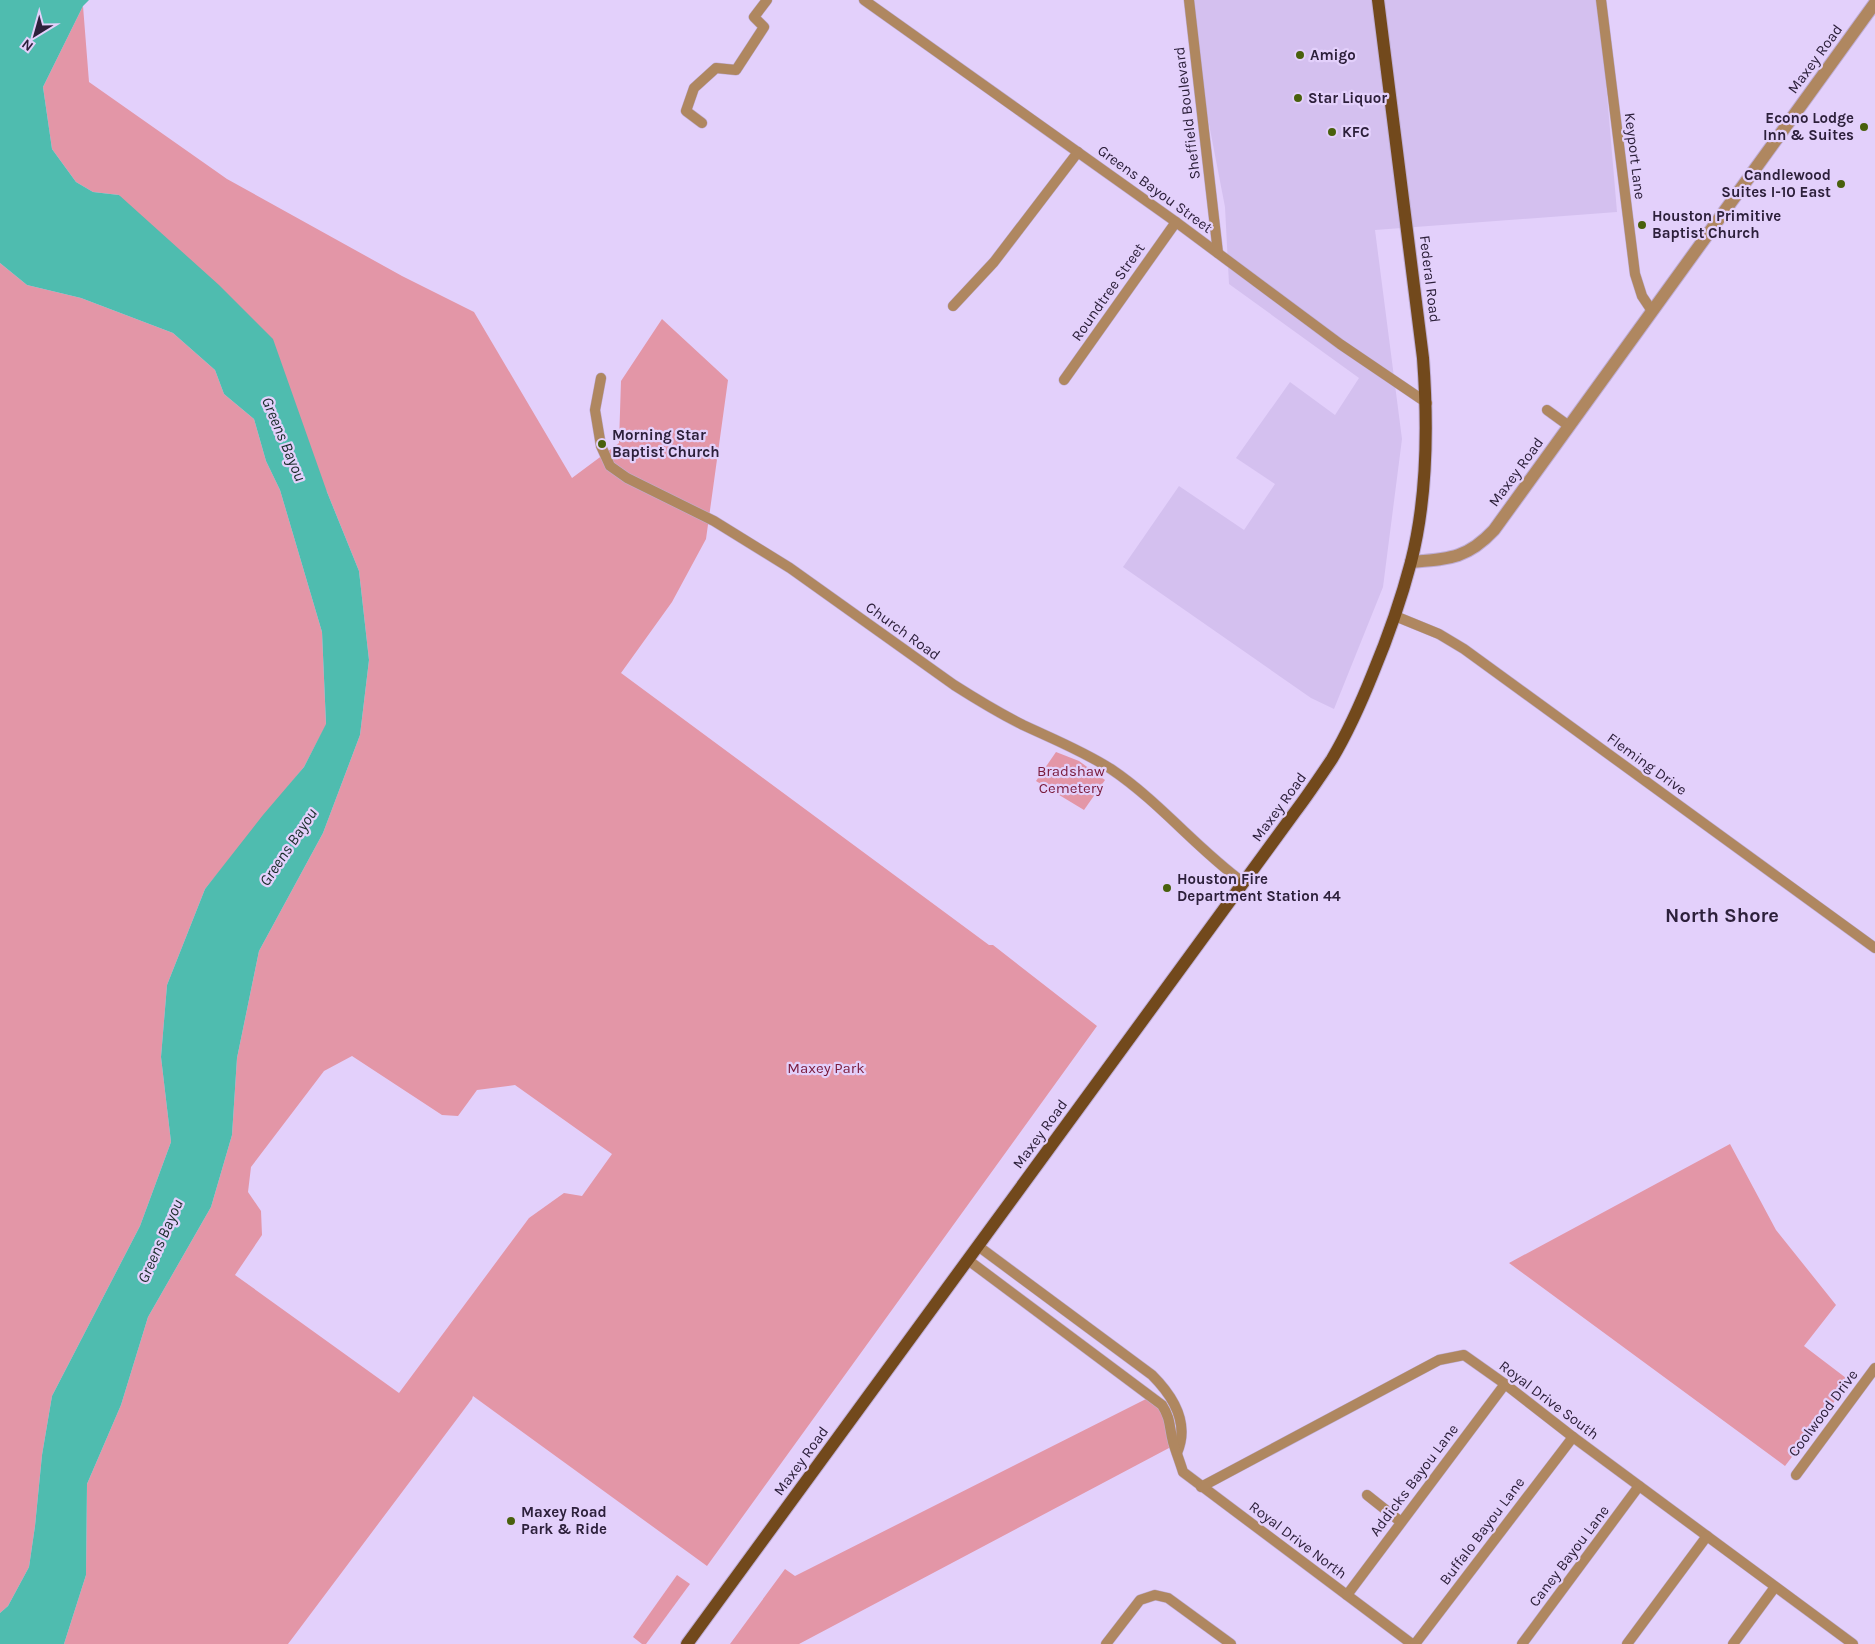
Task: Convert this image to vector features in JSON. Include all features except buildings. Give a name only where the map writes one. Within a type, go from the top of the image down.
[{"type":"main road","name":"Federal Road","points":[[1378,0],[1420,326],[1426,403],[1425,468],[1411,562]]},
{"type":"main road","name":"Maxey Road","points":[[687,1644],[1244,883],[1332,758],[1358,709],[1395,616],[1411,562]]},
{"type":"street","points":[[702,123],[686,111],[694,88],[716,68],[736,70],[764,27],[754,17],[767,0]]},
{"type":"street","name":"Greens Bayou Street","points":[[864,0],[1176,222],[1340,344],[1426,403]]},
{"type":"street","name":"Sheffield Boulevard","points":[[1189,0],[1218,253]]},
{"type":"street","name":"Keyport Lane","points":[[1601,0],[1635,274],[1642,296],[1652,311]]},
{"type":"street","name":"Maxey Road","points":[[1411,562],[1445,559],[1460,555],[1473,549],[1485,539],[1875,3]]},
{"type":"street","points":[[953,306],[994,262],[1078,152]]},
{"type":"street","name":"Roundtree Street","points":[[1064,380],[1176,222]]},
{"type":"street","name":"Church Road","points":[[602,378],[595,410],[601,446],[610,466],[627,478],[714,522],[790,568],[954,686],[981,703],[1022,724],[1068,744],[1111,770],[1137,789],[1207,854],[1244,883]]},
{"type":"street","points":[[1546,410],[1569,426]]},
{"type":"street","name":"Fleming Drive","points":[[1395,616],[1439,634],[1464,649],[1875,948]]},
{"type":"street","points":[[978,1246],[1152,1375],[1165,1388],[1179,1416],[1182,1441],[1177,1453]]},
{"type":"street","name":"Royal Drive North","points":[[968,1260],[1162,1405],[1168,1414],[1173,1441],[1183,1472],[1412,1644]]},
{"type":"street","points":[[1060,1328],[1070,1315]]},
{"type":"street","name":"Royal Drive South","points":[[1201,1487],[1438,1360],[1464,1355],[1775,1587],[1840,1640],[1853,1644]]},
{"type":"street","name":"Coolwood Drive","points":[[1796,1475],[1875,1368]]},
{"type":"street","name":"Addicks Bayou Lane","points":[[1346,1595],[1505,1384]]},
{"type":"street","name":"Buffalo Bayou Lane","points":[[1415,1644],[1573,1437]]},
{"type":"street","name":"Caney Bayou Lane","points":[[1522,1644],[1639,1486]]},
{"type":"street","points":[[1368,1495],[1401,1522]]},
{"type":"street","points":[[1627,1644],[1707,1536]]},
{"type":"street","points":[[1732,1644],[1775,1587]]},
{"type":"street","points":[[1106,1644],[1140,1600],[1155,1595],[1168,1598],[1230,1644]]},
{"type":"shaded area","points":[[1185,0],[1599,0],[1617,212],[1375,230],[1402,439],[1383,587],[1334,709],[1311,698],[1123,567],[1179,486],[1244,530],[1275,484],[1236,458],[1290,382],[1335,415],[1359,378],[1229,284],[1225,207]]},
{"type":"green space","name":"Maxey Park","points":[[83,6],[89,82],[227,179],[402,276],[474,312],[572,478],[619,443],[621,381],[662,319],[728,380],[706,539],[672,602],[621,673],[989,945],[993,945],[1097,1026],[707,1566],[473,1396],[288,1644],[64,1644],[86,1575],[87,1484],[121,1405],[148,1317],[211,1207],[232,1135],[237,1058],[259,951],[323,833],[360,735],[369,660],[359,571],[327,492],[119,195],[93,192],[76,182],[52,149],[43,87]],"holes":[[[352,1056],[442,1115],[458,1116],[477,1090],[515,1085],[612,1154],[582,1196],[564,1193],[529,1218],[399,1393],[235,1275],[262,1235],[261,1211],[248,1192],[251,1167],[324,1071]]]},
{"type":"green space","points":[[0,263],[27,285],[81,298],[173,333],[215,370],[224,394],[254,419],[266,461],[280,490],[322,632],[326,725],[304,767],[205,889],[167,985],[161,1057],[171,1142],[140,1226],[52,1396],[42,1455],[29,1567],[8,1606],[0,1613]]},
{"type":"green space","name":"Bradshaw Cemetery","points":[[1056,752],[1079,761],[1105,780],[1084,810],[1036,781]]},
{"type":"green space","points":[[1730,1144],[1776,1230],[1836,1305],[1804,1346],[1850,1381],[1785,1466],[1509,1263]]},
{"type":"green space","points":[[1146,1399],[1160,1409],[1167,1424],[1169,1448],[799,1644],[730,1644],[785,1569],[795,1576]]},
{"type":"green space","points":[[677,1575],[690,1584],[646,1644],[642,1644],[633,1637]]},
{"type":"water","name":"Greens Bayou","points":[[0,0],[89,0],[83,6],[43,87],[52,149],[76,182],[93,192],[119,195],[219,285],[273,339],[327,492],[359,571],[369,660],[360,735],[323,833],[259,951],[237,1058],[232,1135],[211,1207],[148,1317],[121,1405],[87,1484],[86,1575],[64,1644],[0,1644],[0,1613],[8,1606],[29,1567],[42,1455],[52,1396],[140,1226],[171,1142],[161,1057],[167,985],[205,889],[263,815],[304,767],[326,724],[322,632],[280,490],[266,461],[254,419],[224,394],[215,370],[173,333],[81,298],[27,285],[0,263]]},
{"type":"place","name":"Amigo","points":[[1300,55]]},
{"type":"place","name":"Star Liquor","points":[[1298,98]]},
{"type":"place","name":"Econo Lodge Inn & Suites","points":[[1864,127]]},
{"type":"place","name":"KFC","points":[[1332,132]]},
{"type":"place","name":"Candlewood Suites I-10 East","points":[[1841,184]]},
{"type":"place","name":"Houston Primitive Baptist Church","points":[[1642,225]]},
{"type":"place","name":"Morning Star Baptist Church","points":[[602,444]]},
{"type":"place","name":"Houston Fire Department Station 44","points":[[1167,888]]},
{"type":"place","name":"Maxey Road Park & Ride","points":[[511,1521]]},
{"type":"district","name":"North Shore","points":[[1722,915]]}]
